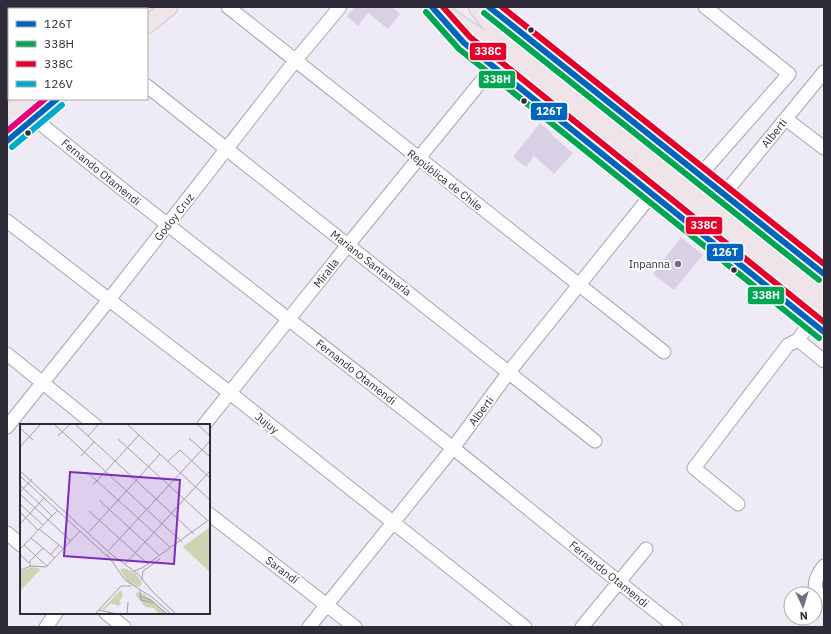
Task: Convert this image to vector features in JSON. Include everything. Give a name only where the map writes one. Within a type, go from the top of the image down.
[{"type":"main road","points":[[148,24],[169,7]]},
{"type":"main road","points":[[434,7],[479,37],[817,317]]},
{"type":"main road","points":[[477,7],[493,27],[724,211],[824,294]]},
{"type":"main road","points":[[9,112],[26,100]]},
{"type":"main road","points":[[7,141],[57,100]]},
{"type":"street","name":"República de Chile","points":[[228,7],[418,159],[664,352]]},
{"type":"street","name":"Godoy Cruz","points":[[7,427],[108,301],[295,61],[340,7]]},
{"type":"street","points":[[434,7],[464,43],[652,194],[817,317],[824,332]]},
{"type":"street","points":[[489,7],[701,174],[824,274]]},
{"type":"street","points":[[701,174],[789,74],[705,7]]},
{"type":"street","name":"Miralla","points":[[205,424],[348,245],[494,67]]},
{"type":"street","name":"Alberti","points":[[724,194],[824,72]]},
{"type":"street","name":"Mariano Santamaría","points":[[148,87],[595,441]]},
{"type":"street","name":"Fernando Otamendi","points":[[35,118],[167,226],[453,448],[618,582],[676,627]]},
{"type":"street","points":[[786,119],[824,148]]},
{"type":"street","name":"Alberti","points":[[309,627],[453,448],[509,372],[652,194]]},
{"type":"street","name":"Jujuy","points":[[7,221],[108,301],[230,393],[525,627]]},
{"type":"street","points":[[738,504],[694,468],[788,345],[798,340],[817,317]]},
{"type":"street","points":[[798,340],[824,361]]},
{"type":"street","points":[[7,354],[94,424]]},
{"type":"street","name":"Sarandí","points":[[210,515],[355,627]]},
{"type":"street","points":[[7,533],[20,543]]},
{"type":"street","points":[[582,627],[646,549]]},
{"type":"street","points":[[824,566],[815,582],[815,588],[818,596],[824,599]]},
{"type":"street","points":[[46,627],[55,614]]},
{"type":"street","points":[[107,614],[124,627]]},
{"type":"path","points":[[627,167],[648,141]]},
{"type":"green space","points":[[32,100],[42,100],[38,109],[7,135],[7,121]]},
{"type":"building","points":[[355,7],[392,7],[400,14],[388,29],[368,13],[358,26],[347,16]]},
{"type":"building","points":[[540,123],[573,153],[554,174],[534,156],[526,167],[513,157]]},
{"type":"building","name":"Inpanna","points":[[681,237],[703,255],[674,290],[653,274]]},
{"type":"transit line","name":"126T","points":[[432,7],[464,43],[824,332]]},
{"type":"transit line","name":"338C","points":[[443,7],[470,37],[824,322]]},
{"type":"transit line","name":"126T","points":[[489,7],[824,274]]},
{"type":"transit line","name":"338C","points":[[502,7],[824,264]]},
{"type":"transit line","name":"338H","points":[[426,12],[459,49],[819,338]]},
{"type":"transit line","name":"338H","points":[[484,13],[819,280]]},
{"type":"transit line","points":[[7,131],[44,100]]},
{"type":"transit line","name":"126T","points":[[7,141],[56,100]]},
{"type":"transit line","name":"126V","points":[[12,147],[62,105]]},
{"type":"place","name":"Inpanna","points":[[678,264]]}]
